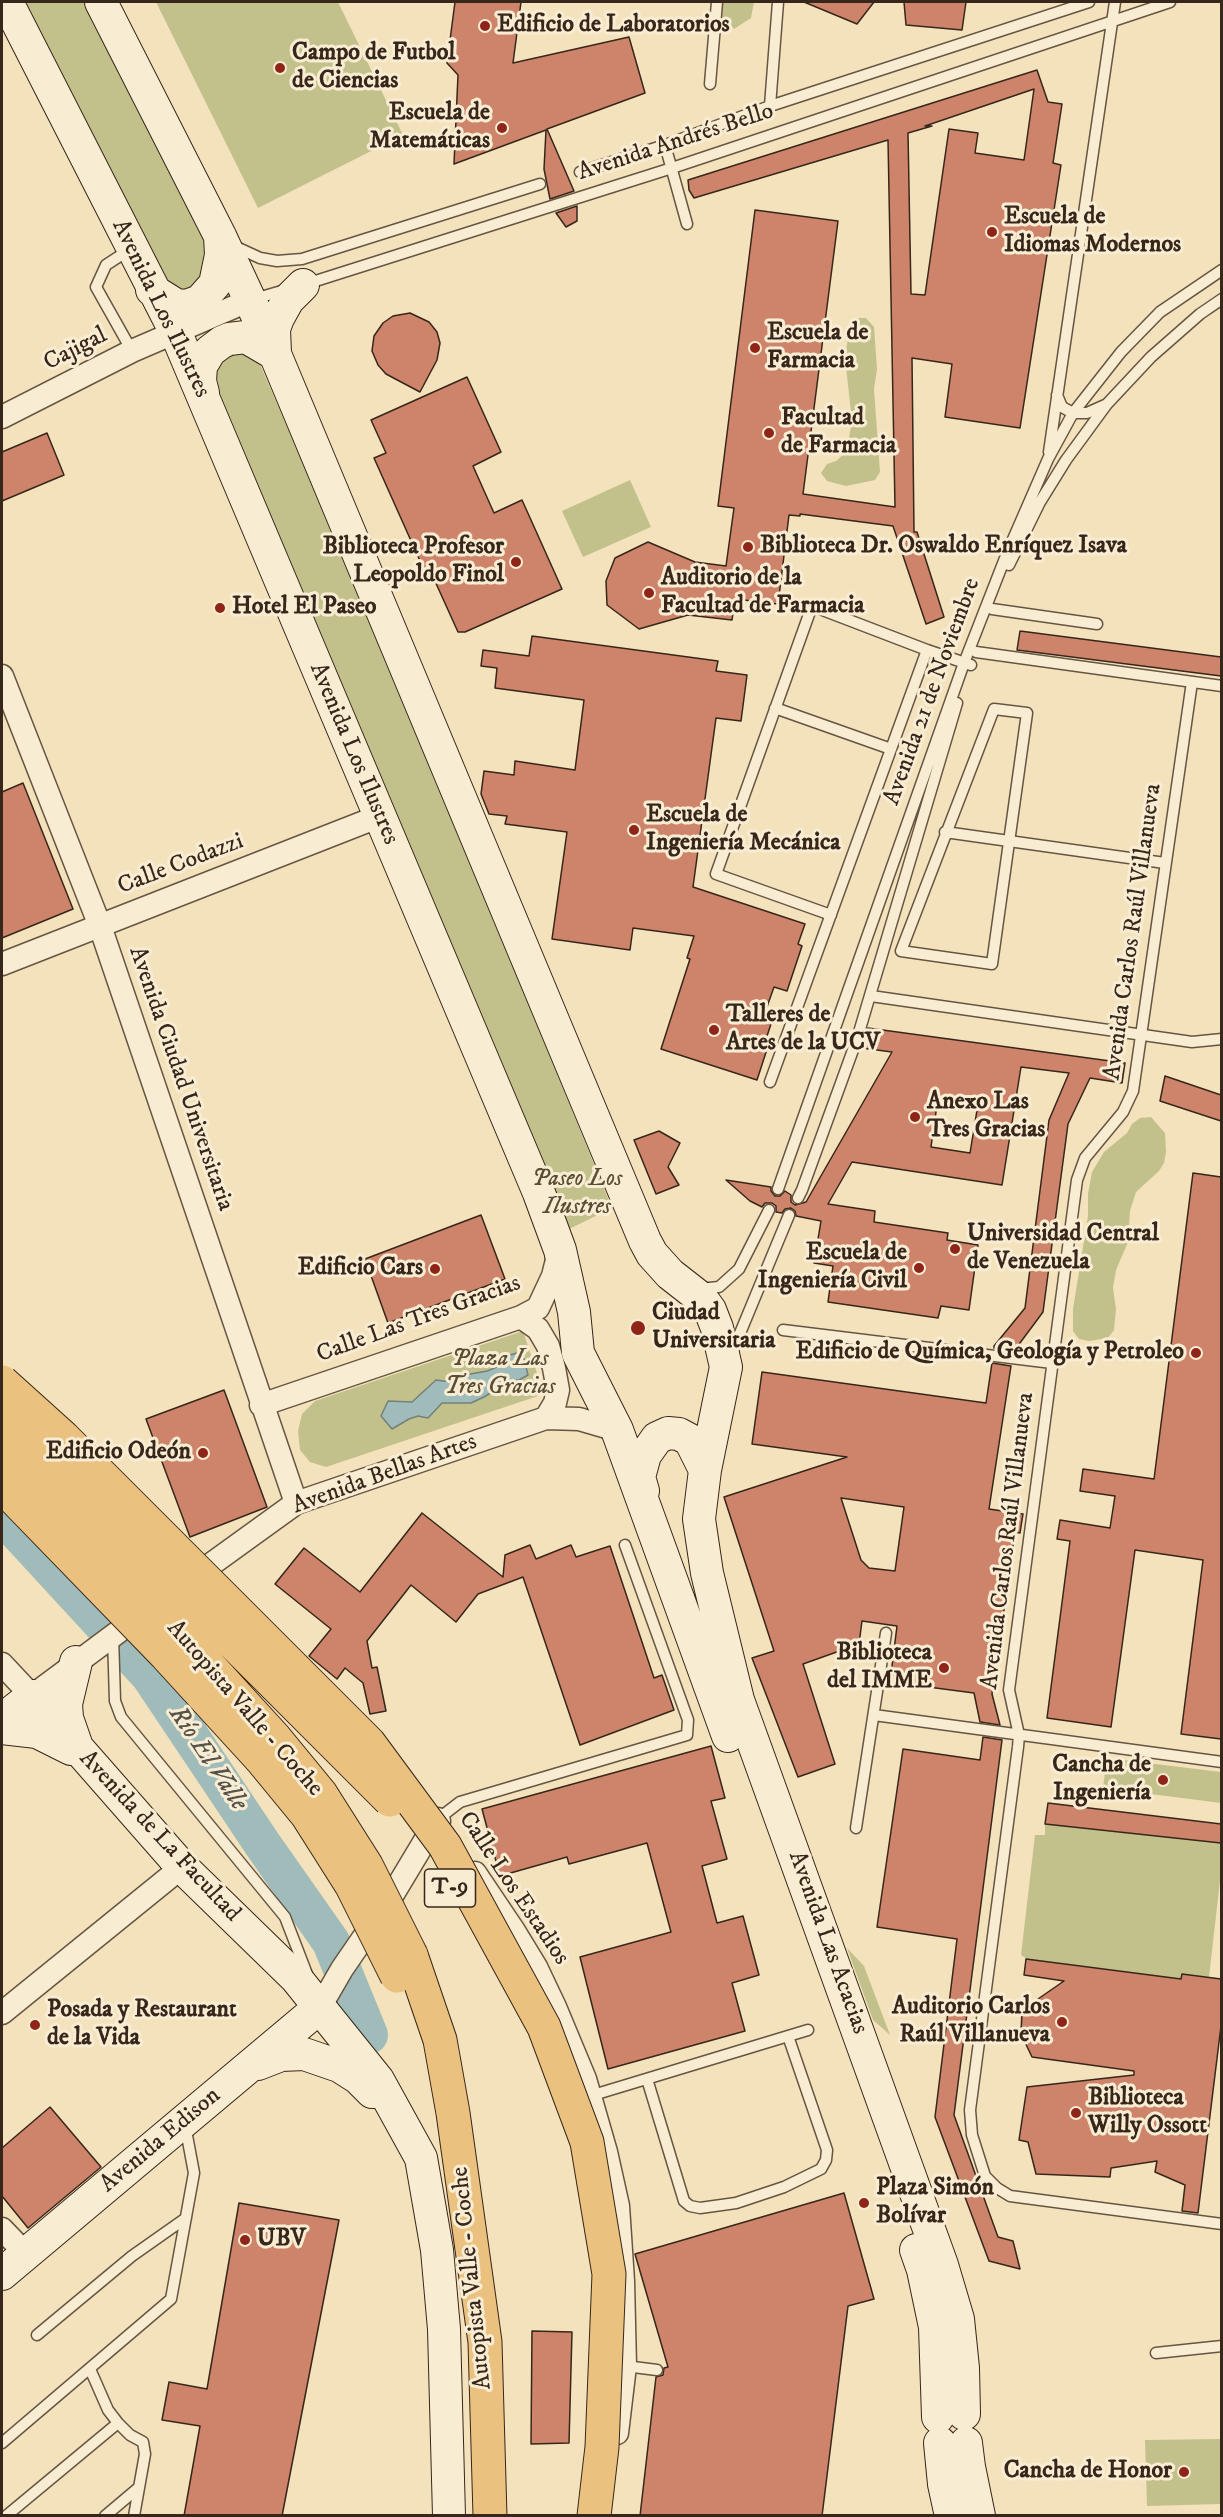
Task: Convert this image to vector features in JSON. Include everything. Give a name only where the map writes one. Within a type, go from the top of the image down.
[{"type":"highway","points":[[2,1382],[63,1437],[369,1743],[445,1846],[544,2027],[587,2142],[609,2274],[602,2448],[594,2516]]},
{"type":"highway","name":"T-9","points":[[2,1412],[391,1801],[486,1941],[530,2029],[569,2160],[586,2278],[586,2399],[571,2516]]},
{"type":"highway","name":"Autopista Valle - Coche","points":[[2,1450],[179,1633],[275,1738],[321,1794],[366,1865],[411,1955],[440,2040],[453,2113],[485,2342],[490,2516]]},
{"type":"highway","name":"Autopista Valle - Coche","points":[[2,1486],[173,1663],[261,1759],[308,1815],[352,1886],[397,1976],[428,2063],[453,2113]]},
{"type":"main road","name":"Avenida Los Ilustres","points":[[7,2],[152,290],[176,333],[206,402],[539,1193],[560,1250],[574,1312],[578,1353],[617,1430],[651,1524]]},
{"type":"main road","points":[[101,2],[220,236],[275,354],[645,1241],[652,1254],[670,1274],[710,1310],[723,1346],[726,1367],[705,1470]]},
{"type":"main road","points":[[152,290],[176,305],[186,306],[200,301],[215,284],[221,255],[220,236]]},
{"type":"main road","points":[[275,354],[274,329],[278,318],[288,300],[303,285]]},
{"type":"main road","points":[[206,402],[200,372],[204,359],[219,344],[229,339],[246,337],[275,354]]},
{"type":"main road","points":[[651,1524],[639,1477],[645,1455],[657,1438],[668,1433],[685,1436],[697,1450],[705,1470]]},
{"type":"main road","name":"Avenida Las Acacias","points":[[705,1470],[699,1519],[706,1573],[738,1700],[942,2265],[958,2319],[963,2368],[944,2484],[951,2516]]},
{"type":"main road","name":"Avenida Las Acacias","points":[[651,1524],[923,2270],[952,2429],[969,2467],[979,2516]]},
{"type":"main road","points":[[76,1662],[66,1704],[67,1718],[80,1753]]},
{"type":"main road","name":"Avenida de La Facultad","points":[[32,1696],[182,1867],[296,1978],[321,2007],[378,2080],[421,2158],[437,2250],[444,2330],[448,2516]]},
{"type":"main road","name":"Avenida Bellas Artes","points":[[2,1720],[32,1696]]},
{"type":"main road","points":[[2,1728],[37,1732],[80,1753]]},
{"type":"main road","name":"Avenida Edison","points":[[2,2274],[321,2007]]},
{"type":"main road","points":[[249,2067],[281,2055],[304,2054],[339,2066],[358,2078],[398,2117]]},
{"type":"street","name":"Cajigal","points":[[2,417],[132,351],[250,300]]},
{"type":"street","name":"Avenida Ciudad Universitaria","points":[[2,676],[100,926],[296,1503]]},
{"type":"street","name":"Calle Codazzi","points":[[2,964],[380,816]]},
{"type":"street","name":"Calle Las Tres Gracias","points":[[261,1405],[521,1317],[538,1308],[547,1292],[560,1250]]},
{"type":"street","points":[[521,1317],[538,1329],[548,1346],[554,1368],[558,1390],[555,1403],[546,1418]]},
{"type":"street","name":"Avenida Bellas Artes","points":[[32,1696],[296,1503],[546,1418],[579,1419],[617,1430]]},
{"type":"street","name":"Avenida de La Facultad","points":[[2,1664],[32,1696]]},
{"type":"street","name":"Calle Los Estadios","points":[[321,2007],[342,1969],[390,1899],[438,1819],[514,1931],[536,1967],[555,2007],[590,2096],[618,2206],[625,2366],[607,2516]]},
{"type":"street","points":[[2,2013],[182,1867]]},
{"type":"street","points":[[2,2229],[26,2254]]},
{"type":"lane","points":[[710,84],[717,2]]},
{"type":"lane","points":[[770,106],[778,2]]},
{"type":"lane","name":"Avenida Andrés Bello","points":[[580,172],[665,145],[770,106],[1089,2]]},
{"type":"lane","points":[[1048,459],[1115,2]]},
{"type":"lane","name":"Avenida Andrés Bello","points":[[250,300],[672,168],[1170,2]]},
{"type":"lane","points":[[665,145],[687,224]]},
{"type":"lane","points":[[220,236],[243,252],[260,258],[277,261],[302,259],[540,184]]},
{"type":"lane","points":[[131,248],[106,265],[96,287],[132,351]]},
{"type":"lane","name":"Avenida 21 de Noviembre","points":[[778,1188],[1006,553],[1048,459],[1073,414],[1121,352],[1160,312],[1221,270]]},
{"type":"lane","name":"Avenida 21 de Noviembre","points":[[798,1198],[871,996],[968,664],[976,652],[1013,556],[1040,502],[1066,460],[1107,404],[1151,357],[1200,314],[1221,299]]},
{"type":"lane","points":[[1056,394],[1062,407],[1073,414],[1087,413],[1107,404]]},
{"type":"lane","points":[[831,915],[716,874],[812,606],[968,664]]},
{"type":"lane","points":[[992,609],[1097,624]]},
{"type":"lane","points":[[770,1082],[927,650]]},
{"type":"lane","points":[[976,652],[1221,686]]},
{"type":"lane","name":"Avenida Carlos Raúl Villanueva","points":[[1192,682],[1137,1069],[1129,1103],[1085,1158],[1077,1180],[1009,1690],[1019,1735],[970,2110],[972,2135],[986,2175],[997,2188],[1010,2196],[1221,2224]]},
{"type":"lane","points":[[775,708],[891,749]]},
{"type":"lane","points":[[994,709],[1027,713],[993,964],[901,951],[945,832],[994,709]]},
{"type":"lane","points":[[945,832],[1165,863]]},
{"type":"lane","points":[[871,996],[1192,1042],[1221,1036]]},
{"type":"lane","points":[[689,1289],[719,1287],[730,1278],[750,1250],[769,1210]]},
{"type":"lane","points":[[726,1367],[789,1215]]},
{"type":"lane","points":[[783,1330],[1052,1363]]},
{"type":"lane","points":[[438,1819],[460,1802],[687,1736],[688,1720],[625,1545]]},
{"type":"lane","points":[[856,1828],[886,1633]]},
{"type":"lane","points":[[113,1636],[115,1701],[121,1717],[285,1917],[321,2007]]},
{"type":"lane","points":[[874,1715],[1221,1761]]},
{"type":"lane","points":[[590,2096],[808,2030]]},
{"type":"lane","points":[[647,2079],[684,2201],[690,2206],[700,2208],[736,2203],[784,2187],[821,2169],[826,2160],[827,2150],[788,2036]]},
{"type":"lane","points":[[2,2443],[171,2300],[194,2173],[184,2122]]},
{"type":"lane","points":[[37,2335],[132,2256],[186,2218]]},
{"type":"lane","points":[[1156,2353],[1221,2346]]},
{"type":"lane","points":[[625,2366],[657,2370]]},
{"type":"lane","points":[[90,2369],[108,2410],[130,2435],[143,2442],[145,2454],[134,2516]]},
{"type":"lane","points":[[6,2516],[118,2423]]},
{"type":"lane","points":[[105,2516],[137,2489]]},
{"type":"green space","points":[[7,2],[101,2],[221,255],[176,305]]},
{"type":"green space","name":"Campo de Futbol de Ciencias","points":[[156,2],[338,2],[403,135],[258,208]]},
{"type":"green space","points":[[721,2],[754,2],[751,18],[734,29],[720,15]]},
{"type":"green space","points":[[858,318],[866,318],[874,327],[877,369],[874,389],[880,472],[875,480],[846,486],[827,481],[821,473],[827,464],[836,461],[845,453],[848,443],[852,421],[845,358],[848,338]]},
{"type":"green space","name":"Paseo Los Ilustres","points":[[248,337],[361,596],[612,1208],[563,1232],[463,978],[216,384],[208,357]]},
{"type":"green space","points":[[630,480],[651,527],[583,557],[562,511]]},
{"type":"green space","points":[[1151,1117],[1165,1133],[1166,1152],[1164,1163],[1159,1171],[1136,1192],[1130,1211],[1128,1242],[1116,1270],[1113,1288],[1116,1309],[1114,1330],[1108,1338],[1089,1341],[1079,1339],[1073,1331],[1073,1309],[1088,1216],[1088,1194],[1092,1172],[1104,1152],[1127,1133],[1132,1124],[1140,1118]]},
{"type":"green space","name":"Plaza Las Tres Gracias","points":[[523,1331],[544,1394],[326,1467],[310,1462],[300,1450],[298,1431],[302,1414],[315,1401]]},
{"type":"green space","name":"Cancha de Ingeniería","points":[[1107,1758],[1221,1772],[1221,1803],[1103,1788]]},
{"type":"green space","points":[[1045,1824],[1221,1843],[1221,1872],[1209,1977],[1182,1974],[1181,1979],[1027,1959],[1021,1955],[1035,1835],[1045,1835]]},
{"type":"green space","points":[[847,1948],[864,1966],[890,2035],[873,2020]]},
{"type":"green space","name":"Cancha de Honor","points":[[1221,2439],[1221,2504],[1147,2506],[1145,2440]]},
{"type":"water","points":[[517,1353],[524,1359],[528,1375],[508,1382],[484,1397],[471,1403],[442,1403],[428,1418],[418,1416],[392,1429],[381,1416],[388,1401],[412,1402],[436,1380],[459,1383],[465,1375],[487,1371],[502,1365],[510,1355]]},
{"type":"building","name":"Escuela de Matemáticas","points":[[455,2],[521,2],[513,63],[629,37],[645,93],[547,129],[574,191],[550,199],[544,169],[546,130],[454,164],[458,75],[447,63]]},
{"type":"building","points":[[804,2],[874,2],[857,24]]},
{"type":"building","points":[[904,2],[966,2],[962,30],[906,25]]},
{"type":"building","points":[[1037,70],[1048,102],[1062,104],[1053,163],[1061,165],[1020,428],[945,417],[952,364],[912,358],[914,532],[917,532],[944,617],[926,624],[893,526],[800,514],[800,516],[789,515],[778,604],[735,599],[732,620],[688,615],[639,629],[607,605],[606,581],[615,558],[648,542],[695,562],[726,566],[734,508],[718,506],[755,210],[838,221],[803,494],[895,507],[888,140],[694,198],[689,190],[688,180]],"holes":[[[1034,89],[1024,160],[975,153],[978,133],[949,129],[925,295],[911,294],[908,133]]]},
{"type":"building","points":[[577,206],[577,221],[566,227],[556,213]]},
{"type":"building","points":[[410,313],[429,322],[437,332],[440,343],[437,360],[420,392],[386,374],[378,365],[372,351],[374,336],[383,323],[393,316]]},
{"type":"building","points":[[467,377],[501,452],[473,466],[494,513],[522,500],[562,589],[465,632],[458,632],[434,579],[429,581],[374,458],[386,453],[371,420]]},
{"type":"building","points":[[47,433],[64,475],[2,501],[2,452]]},
{"type":"building","points":[[1020,631],[1221,657],[1221,676],[1017,650]]},
{"type":"building","points":[[532,636],[718,661],[716,671],[747,675],[741,721],[716,718],[693,887],[805,924],[798,944],[802,946],[787,991],[774,987],[763,1018],[772,1021],[766,1039],[770,1040],[757,1080],[661,1049],[690,959],[687,958],[694,936],[633,928],[630,950],[552,939],[567,832],[505,824],[507,816],[489,814],[481,794],[484,771],[514,775],[515,761],[575,770],[584,700],[495,688],[497,668],[481,666],[483,650],[529,656]]},
{"type":"building","points":[[23,783],[73,909],[2,938],[2,792]]},
{"type":"building","points":[[868,1028],[1125,1063],[1122,1083],[1090,1078],[1068,1124],[1043,1312],[1014,1351],[994,1348],[994,1346],[1025,1308],[1049,1120],[1069,1073],[1021,1067],[1002,1185],[852,1162],[828,1204],[875,1211],[874,1222],[948,1233],[947,1240],[978,1245],[969,1310],[941,1306],[938,1318],[828,1302],[833,1266],[814,1263],[821,1221],[796,1216],[795,1211],[791,1208],[785,1209],[782,1213],[776,1212],[776,1206],[772,1203],[765,1203],[762,1207],[750,1201],[726,1180],[771,1187],[775,1196],[780,1196],[785,1191],[791,1195],[791,1202],[795,1205],[806,1202],[892,1052],[862,1048]],"holes":[[[938,1098],[978,1104],[970,1153],[931,1147]]]},
{"type":"building","points":[[1165,1076],[1221,1095],[1221,1121],[1160,1101]]},
{"type":"building","points":[[659,1131],[680,1143],[668,1167],[679,1185],[656,1194],[634,1140]]},
{"type":"building","points":[[1193,1173],[1221,1177],[1221,1739],[1181,1734],[1203,1560],[1135,1550],[1111,1727],[1047,1718],[1070,1541],[1057,1539],[1060,1520],[1110,1528],[1115,1496],[1080,1491],[1083,1469],[1154,1479]]},
{"type":"building","name":"Edificio Cars","points":[[481,1215],[505,1279],[388,1323],[365,1259]]},
{"type":"building","points":[[992,1363],[1011,1366],[989,1509],[1023,1514],[1020,1533],[1015,1532],[992,1694],[1000,1725],[980,1722],[974,1693],[890,1682],[897,1626],[862,1621],[859,1644],[803,1664],[835,1764],[798,1777],[752,1658],[774,1651],[724,1497],[847,1457],[752,1444],[762,1372],[986,1403]],"holes":[[[841,1498],[904,1507],[895,1571],[869,1568],[861,1560]]]},
{"type":"building","name":"Edificio Odeón","points":[[224,1390],[267,1507],[190,1537],[146,1419]]},
{"type":"building","points":[[422,1513],[503,1577],[505,1555],[530,1545],[536,1559],[571,1545],[576,1557],[610,1546],[654,1678],[662,1675],[674,1710],[580,1745],[523,1577],[478,1594],[456,1622],[411,1585],[367,1641],[372,1668],[377,1667],[386,1711],[370,1714],[363,1683],[345,1668],[337,1679],[309,1656],[331,1629],[275,1584],[304,1548],[360,1592]]},
{"type":"building","points":[[983,1737],[1002,1740],[954,2115],[998,2237],[1013,2241],[1020,2269],[989,2261],[935,2117],[957,1939],[877,1927],[903,1749],[980,1760]]},
{"type":"building","points":[[711,1746],[725,1798],[711,1801],[727,1859],[702,1866],[717,1923],[743,1916],[759,1975],[732,1983],[745,2031],[608,2069],[580,1957],[671,1932],[647,1843],[569,1864],[567,1857],[500,1876],[482,1809]]},
{"type":"building","points":[[1048,1803],[1221,1824],[1221,1843],[1045,1824]]},
{"type":"building","points":[[1026,1959],[1181,1979],[1182,1974],[1221,1979],[1221,2026],[1198,2213],[1182,2211],[1185,2185],[1155,2172],[1157,2161],[1111,2168],[1110,2177],[1036,2174],[1028,2142],[1019,2140],[1027,2087],[1134,2075],[1134,2071],[1032,2057],[1021,2034],[1022,2010],[1064,1981],[1024,1975]]},
{"type":"building","points":[[50,2107],[101,2167],[28,2228],[2,2196],[2,2148]]},
{"type":"building","points":[[844,2193],[874,2299],[848,2306],[822,2516],[640,2516],[656,2377],[663,2375],[664,2368],[668,2367],[635,2254]]},
{"type":"building","points":[[239,2203],[339,2220],[282,2516],[184,2516],[200,2426],[162,2420],[169,2382],[207,2389]]},
{"type":"building","points":[[532,2331],[572,2332],[569,2443],[531,2444]]},
{"type":"waterway","name":"Río El Valle","points":[[2,1515],[150,1676],[331,1942],[369,2035]]},
{"type":"place","name":"Edificio de Laboratorios","points":[[485,26]]},
{"type":"place","name":"Campo de Futbol de Ciencias","points":[[280,68]]},
{"type":"place","name":"Escuela de Matemáticas","points":[[502,128]]},
{"type":"place","name":"Escuela de Idiomas Modernos","points":[[992,232]]},
{"type":"place","name":"Escuela de Farmacia","points":[[755,348]]},
{"type":"place","name":"Facultad de Farmacia","points":[[769,433]]},
{"type":"place","name":"Biblioteca Dr. Oswaldo Enríquez Isava","points":[[748,547]]},
{"type":"place","name":"Biblioteca Profesor Leopoldo Finol","points":[[516,562]]},
{"type":"place","name":"Auditorio de la Facultad de Farmacia","points":[[649,593]]},
{"type":"place","name":"Hotel El Paseo","points":[[220,608]]},
{"type":"place","name":"Escuela de Ingeniería Mecánica","points":[[634,830]]},
{"type":"place","name":"Talleres de Artes de la UCV","points":[[714,1030]]},
{"type":"place","name":"Anexo Las Tres Gracias","points":[[915,1117]]},
{"type":"place","name":"Universidad Central de Venezuela","points":[[955,1249]]},
{"type":"place","name":"Escuela de Ingeniería Civil","points":[[919,1268]]},
{"type":"place","name":"Edificio Cars","points":[[435,1269]]},
{"type":"place","name":"Ciudad Universitaria","points":[[638,1328]]},
{"type":"place","name":"Edificio de Química, Geología y Petroleo","points":[[1196,1353]]},
{"type":"place","name":"Edificio Odeón","points":[[203,1453]]},
{"type":"place","name":"Biblioteca del IMME","points":[[944,1668]]},
{"type":"place","name":"Cancha de Ingeniería","points":[[1163,1780]]},
{"type":"place","name":"Auditorio Carlos Raúl Villanueva","points":[[1062,2022]]},
{"type":"place","name":"Posada y Restaurant de la Vida","points":[[35,2025]]},
{"type":"place","name":"Biblioteca Willy Ossott","points":[[1076,2113]]},
{"type":"place","name":"Plaza Simón Bolívar","points":[[864,2203]]},
{"type":"place","name":"UBV","points":[[245,2240]]},
{"type":"place","name":"Cancha de Honor","points":[[1184,2472]]}]
